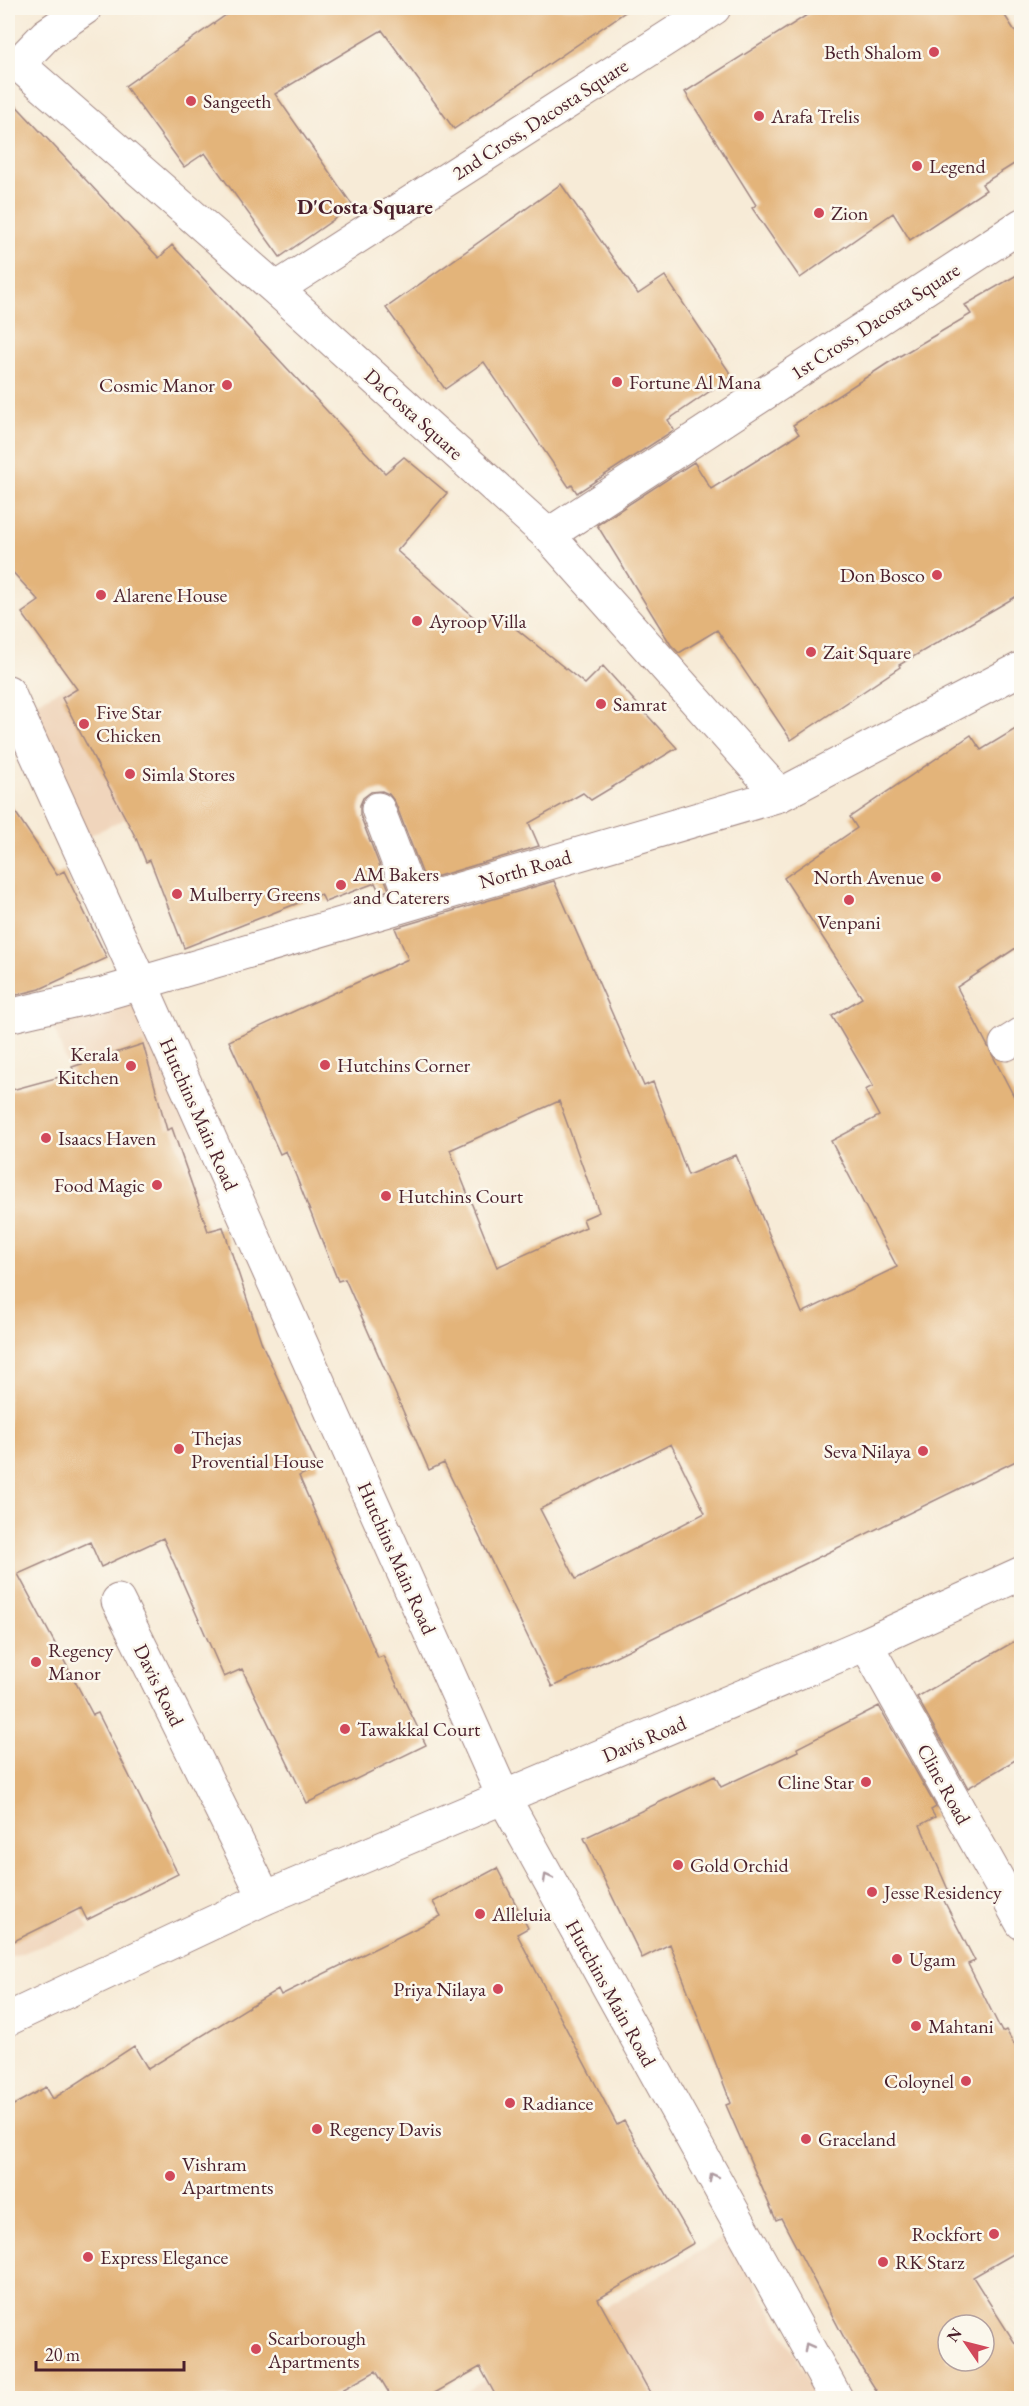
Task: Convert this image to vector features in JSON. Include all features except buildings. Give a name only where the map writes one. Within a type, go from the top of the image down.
[{"type":"street","name":"DaCosta Square","points":[[85,8],[46,35],[18,64],[276,289],[549,535],[780,795]]},
{"type":"street","name":"2nd Cross, Dacosta Square","points":[[276,289],[714,8]]},
{"type":"street","name":"1st Cross, Dacosta Square","points":[[549,535],[1022,225]]},
{"type":"street","name":"North Road","points":[[8,1016],[103,994],[780,795],[1022,668]]},
{"type":"street","name":"Hutchins Main Road","points":[[8,692],[504,1798],[837,2398]]},
{"type":"street","points":[[378,809],[413,902]]},
{"type":"street","name":"Davis Road","points":[[8,2019],[265,1898],[866,1644],[1022,1573]]},
{"type":"street","name":"Davis Road","points":[[118,1601],[265,1898]]},
{"type":"street","name":"Cline Road","points":[[866,1644],[1022,1923]]},
{"type":"shaded area","points":[[157,638],[184,792],[86,837],[24,709]]},
{"type":"shaded area","points":[[137,1000],[219,1189],[124,1223],[51,1020]]},
{"type":"shaded area","points":[[8,1777],[89,1929],[8,1958]]},
{"type":"shaded area","points":[[729,2234],[815,2392],[803,2398],[473,2398],[468,2390]]},
{"type":"place","name":"Beth Shalom","points":[[934,52]]},
{"type":"place","name":"Sangeeth","points":[[191,101]]},
{"type":"place","name":"Arafa Trelis","points":[[759,116]]},
{"type":"place","name":"Legend","points":[[917,166]]},
{"type":"place","name":"Zion","points":[[819,213]]},
{"type":"place","name":"Fortune Al Mana","points":[[617,382]]},
{"type":"place","name":"Cosmic Manor","points":[[227,385]]},
{"type":"place","name":"Don Bosco","points":[[937,575]]},
{"type":"place","name":"Alarene House","points":[[101,595]]},
{"type":"place","name":"Ayroop Villa","points":[[417,621]]},
{"type":"place","name":"Zait Square","points":[[811,652]]},
{"type":"place","name":"Samrat","points":[[601,704]]},
{"type":"place","name":"Five Star Chicken","points":[[84,724]]},
{"type":"place","name":"Simla Stores","points":[[130,774]]},
{"type":"place","name":"North Avenue","points":[[936,877]]},
{"type":"place","name":"AM Bakers and Caterers","points":[[341,885]]},
{"type":"place","name":"Mulberry Greens","points":[[177,894]]},
{"type":"place","name":"Venpani","points":[[849,900]]},
{"type":"place","name":"Hutchins Corner","points":[[325,1065]]},
{"type":"place","name":"Kerala Kitchen","points":[[131,1066]]},
{"type":"place","name":"Isaacs Haven","points":[[46,1138]]},
{"type":"place","name":"Food Magic","points":[[157,1185]]},
{"type":"place","name":"Hutchins Court","points":[[386,1196]]},
{"type":"place","name":"Thejas Provential House","points":[[179,1449]]},
{"type":"place","name":"Seva Nilaya","points":[[923,1451]]},
{"type":"place","name":"Regency Manor","points":[[36,1662]]},
{"type":"place","name":"Tawakkal Court","points":[[345,1729]]},
{"type":"place","name":"Cline Star","points":[[866,1782]]},
{"type":"place","name":"Gold Orchid","points":[[678,1865]]},
{"type":"place","name":"Jesse Residency","points":[[872,1892]]},
{"type":"place","name":"Alleluia","points":[[480,1914]]},
{"type":"place","name":"Ugam","points":[[897,1959]]},
{"type":"place","name":"Priya Nilaya","points":[[498,1989]]},
{"type":"place","name":"Mahtani","points":[[916,2026]]},
{"type":"place","name":"Coloynel","points":[[966,2081]]},
{"type":"place","name":"Radiance","points":[[510,2103]]},
{"type":"place","name":"Regency Davis","points":[[317,2129]]},
{"type":"place","name":"Graceland","points":[[806,2139]]},
{"type":"place","name":"Vishram Apartments","points":[[170,2176]]},
{"type":"place","name":"Rockfort","points":[[994,2234]]},
{"type":"place","name":"Express Elegance","points":[[88,2257]]},
{"type":"place","name":"RK Starz","points":[[883,2262]]},
{"type":"place","name":"Scarborough Apartments","points":[[256,2349]]},
{"type":"district","name":"D'Costa Square","points":[[365,206]]}]
